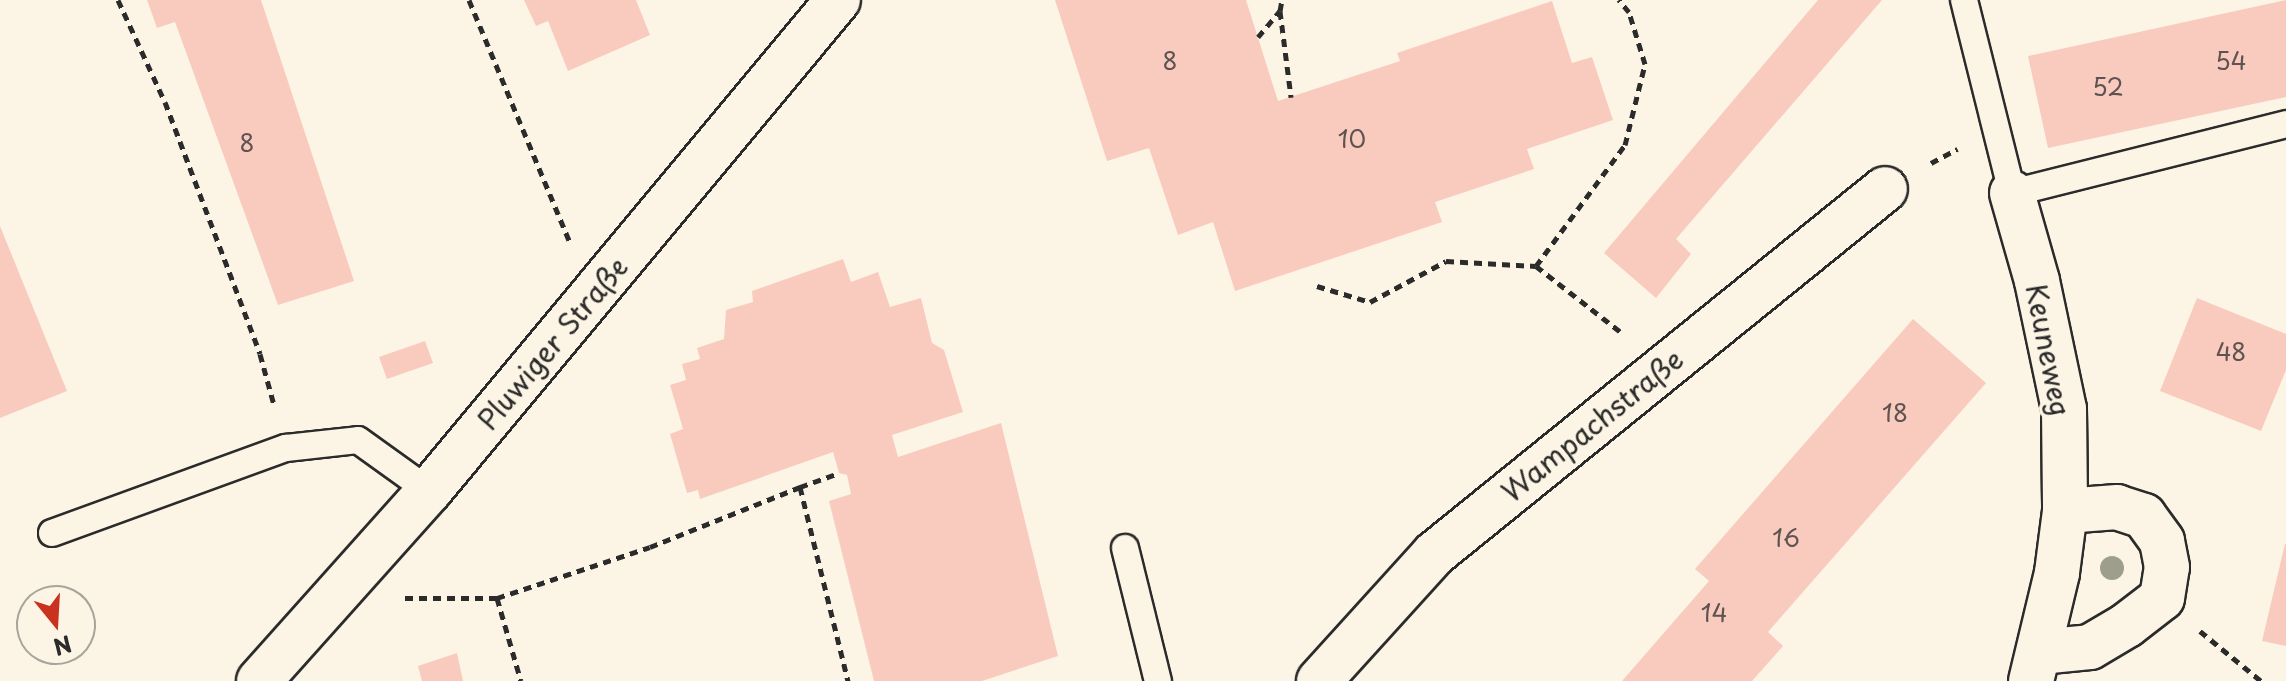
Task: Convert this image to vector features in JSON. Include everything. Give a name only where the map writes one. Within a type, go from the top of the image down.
[{"type":"street","name":"Pluwiger Straße","points":[[259,681],[429,491],[838,0]]},
{"type":"street","name":"Wampachstraße","points":[[1319,681],[1434,554],[1885,189]]},
{"type":"street","name":"Keuneweg","points":[[2012,193],[2037,281],[2064,409],[2065,511],[2036,666],[2090,647],[2127,625],[2162,598]]},
{"type":"street","points":[[2065,511],[2117,507],[2144,516],[2162,541],[2167,567],[2162,598]]},
{"type":"lane","name":"Keuneweg","points":[[1964,0],[2012,193]]},
{"type":"lane","points":[[2012,193],[2286,124]]},
{"type":"lane","points":[[52,533],[286,448],[358,440],[429,491]]},
{"type":"lane","points":[[1125,548],[1158,681]]},
{"type":"path","points":[[118,0],[165,102],[260,354],[286,448]]},
{"type":"path","points":[[469,0],[592,295]]},
{"type":"path","points":[[1282,0],[1280,11],[1291,97]]},
{"type":"path","points":[[1536,266],[1625,145],[1645,64],[1629,12],[1619,0]]},
{"type":"path","points":[[1258,37],[1280,11]]},
{"type":"path","points":[[1885,189],[1969,142],[1997,132]]},
{"type":"path","points":[[1317,286],[1370,302],[1446,261],[1536,266],[1664,366]]},
{"type":"path","points":[[341,587],[390,598],[497,598],[650,547],[839,473]]},
{"type":"path","points":[[800,487],[848,681]]},
{"type":"path","points":[[497,598],[521,681]]},
{"type":"path","points":[[2162,598],[2261,681]]},
{"type":"building","points":[[147,0],[261,0],[354,281],[278,305],[175,22],[157,28]]},
{"type":"building","points":[[524,0],[636,0],[650,35],[568,71],[548,21],[536,26]]},
{"type":"building","points":[[1055,0],[1246,0],[1278,101],[1400,61],[1397,53],[1552,1],[1572,63],[1592,57],[1613,120],[1527,149],[1534,169],[1435,202],[1442,222],[1235,291],[1213,222],[1178,235],[1149,148],[1107,161]]},
{"type":"building","points":[[1818,0],[1882,0],[1676,239],[1691,254],[1656,298],[1604,253]]},
{"type":"building","points":[[2286,0],[2286,97],[2048,148],[2028,56]]},
{"type":"building","points":[[0,226],[67,391],[0,418]]},
{"type":"building","points":[[843,259],[851,282],[878,272],[890,307],[921,298],[932,343],[944,350],[963,412],[892,435],[898,457],[1001,423],[1058,656],[982,681],[874,681],[829,501],[851,494],[847,475],[839,473],[833,452],[700,499],[698,490],[687,493],[670,434],[683,429],[670,385],[686,380],[682,364],[700,359],[697,348],[724,339],[726,310],[753,302],[752,291]]},
{"type":"building","points":[[2197,298],[2286,334],[2286,370],[2261,431],[2160,391]]},
{"type":"building","points":[[1913,319],[1986,383],[1768,632],[1783,646],[1752,681],[1622,681],[1709,581],[1695,569]]},
{"type":"building","points":[[425,341],[433,363],[387,379],[379,357]]},
{"type":"building","points":[[2286,544],[2286,646],[2262,641]]},
{"type":"building","points":[[457,653],[463,681],[422,681],[418,666]]}]
